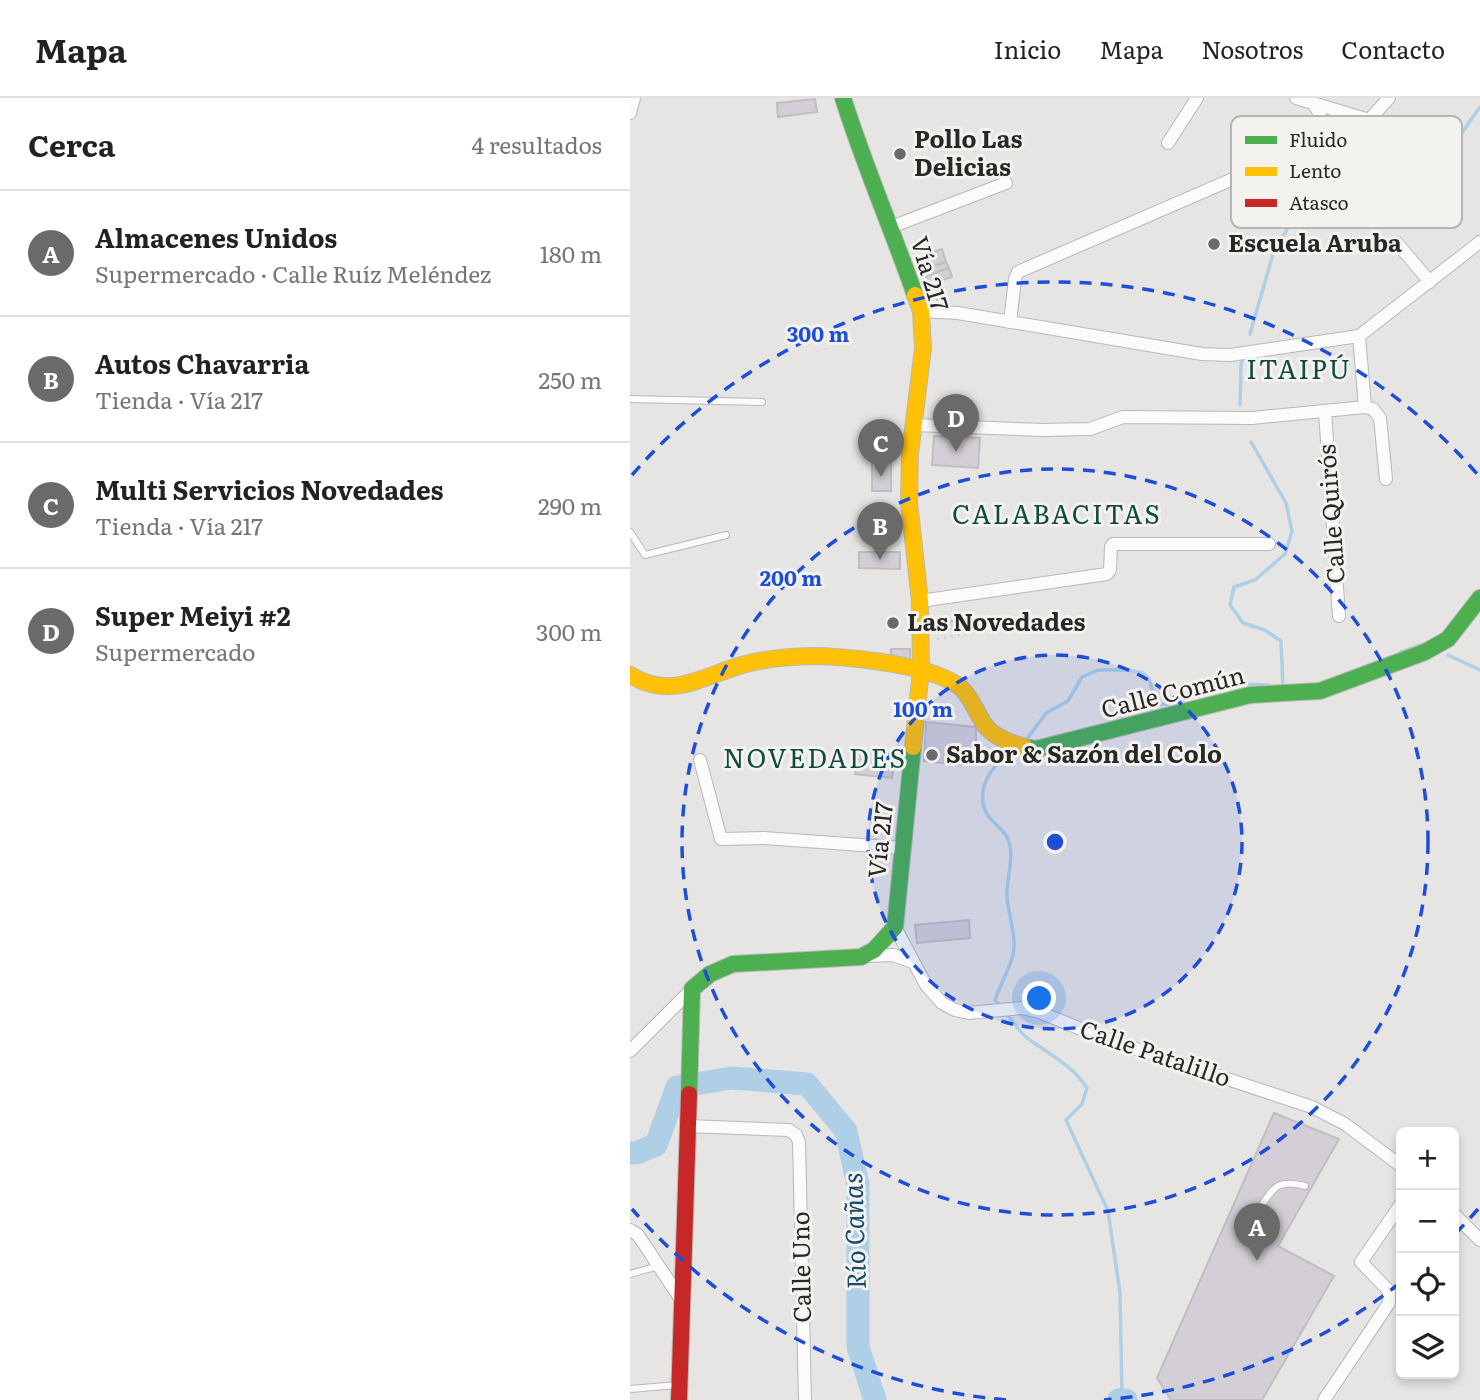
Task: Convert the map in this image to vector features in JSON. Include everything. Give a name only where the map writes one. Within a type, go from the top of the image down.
[{"type":"main road","name":"Vía 217","points":[[843,98],[859,150],[891,227],[920,311],[923,348],[910,454],[909,502],[922,642],[895,927]]},
{"type":"main road","name":"Calle Común","points":[[630,674],[638,681],[663,687],[682,686],[743,665],[797,655],[835,657],[920,670],[948,679],[961,687],[975,704],[992,734],[1026,748],[1036,749],[1250,695],[1320,691],[1425,652],[1448,639],[1480,598]]},
{"type":"main road","points":[[680,1392],[692,989],[710,974],[733,964],[861,957],[874,950],[895,927]]},
{"type":"street","points":[[630,113],[634,98]]},
{"type":"street","points":[[1168,143],[1197,98]]},
{"type":"street","points":[[1296,98],[1356,116]]},
{"type":"street","points":[[1373,116],[1390,98]]},
{"type":"street","points":[[1313,103],[1320,116]]},
{"type":"street","points":[[1010,322],[1018,272],[1231,179]]},
{"type":"street","points":[[891,227],[1006,183]]},
{"type":"street","points":[[1397,243],[1430,282]]},
{"type":"street","points":[[920,311],[958,313],[1202,355],[1230,355],[1359,336],[1480,243]]},
{"type":"street","points":[[1359,336],[1365,407]]},
{"type":"street","points":[[915,425],[1090,429],[1123,417],[1252,418],[1365,407],[1373,409],[1380,418],[1387,479]]},
{"type":"street","name":"Calle Quirós","points":[[1325,412],[1339,616]]},
{"type":"street","points":[[920,601],[1107,574],[1110,570],[1113,544],[1269,544]]},
{"type":"street","points":[[700,760],[721,839],[764,838],[903,848]]},
{"type":"street","name":"Calle Patalillo","points":[[895,927],[926,985],[942,1003],[969,1013],[1022,1008],[1106,1039],[1312,1107],[1345,1124],[1396,1162]]},
{"type":"street","points":[[861,957],[882,954],[913,962]]},
{"type":"street","points":[[630,1051],[692,989]]},
{"type":"street","name":"Calle Uno","points":[[688,1126],[789,1130],[796,1135],[799,1142],[805,1400]]},
{"type":"street","points":[[1324,1400],[1389,1303],[1389,1291],[1361,1262],[1396,1211]]},
{"type":"street","points":[[1459,1219],[1480,1240]]},
{"type":"street","points":[[630,1230],[638,1235],[682,1301]]},
{"type":"lane","points":[[630,399],[762,402]]},
{"type":"lane","points":[[630,532],[645,555],[726,535]]},
{"type":"lane","points":[[1256,1213],[1277,1185],[1292,1182],[1305,1186]]},
{"type":"lane","points":[[630,1274],[659,1266]]},
{"type":"lane","points":[[630,1389],[680,1392]]},
{"type":"path","points":[[922,642],[1022,624],[1089,618]]},
{"type":"building","points":[[815,99],[817,112],[778,117],[777,103]]},
{"type":"building","points":[[942,249],[946,262],[924,269],[919,257]]},
{"type":"building","points":[[946,262],[949,268],[926,276],[924,269]]},
{"type":"building","points":[[949,268],[952,277],[929,285],[926,276]]},
{"type":"building","points":[[942,280],[943,300],[937,300],[929,285]]},
{"type":"building","points":[[934,436],[980,438],[978,468],[932,465]]},
{"type":"building","points":[[872,463],[891,463],[891,491],[872,491]]},
{"type":"building","points":[[859,552],[900,552],[900,569],[859,568]]},
{"type":"building","points":[[957,620],[958,628],[940,632],[938,624]]},
{"type":"building","points":[[891,649],[910,649],[910,662],[891,662]]},
{"type":"building","points":[[926,722],[976,727],[976,751],[963,765],[924,761]]},
{"type":"building","points":[[858,750],[898,754],[898,763],[857,759]]},
{"type":"building","points":[[857,759],[894,764],[892,778],[855,774]]},
{"type":"building","points":[[969,920],[970,938],[917,943],[915,925]]},
{"type":"building","points":[[1274,1113],[1339,1139],[1278,1246],[1334,1276],[1262,1400],[1171,1400],[1157,1378]]},
{"type":"waterway","points":[[1462,133],[1480,107]]},
{"type":"waterway","points":[[1250,334],[1273,254],[1288,228]]},
{"type":"waterway","points":[[1240,405],[1243,357]]},
{"type":"waterway","points":[[1251,442],[1286,503],[1292,531],[1285,554],[1255,580],[1234,587],[1230,605],[1243,623],[1265,630],[1281,641],[1283,686]]},
{"type":"waterway","points":[[1401,652],[1424,644]]},
{"type":"waterway","points":[[1448,655],[1480,670]]},
{"type":"waterway","points":[[1027,739],[1046,713],[1068,701],[1082,677],[1098,670],[1143,673],[1149,679],[1154,696],[1161,704],[1240,684],[1269,685]]},
{"type":"waterway","points":[[1000,1006],[995,1000],[1014,948],[1007,896],[1011,851],[1007,837],[984,809],[983,795],[989,774],[1009,753]]},
{"type":"waterway","points":[[1005,1012],[1027,1038],[1067,1066],[1087,1088],[1082,1104],[1066,1120],[1108,1211],[1120,1293],[1122,1398]]},
{"type":"waterway","name":"Río Cañas","points":[[630,1153],[656,1145],[677,1087],[732,1078],[807,1084],[846,1131],[858,1185],[858,1347],[875,1400]]},
{"type":"waterway","name":"Río Cañas","points":[[1119,1400],[1126,1400]]},
{"type":"traffic: fast","points":[[843,98],[915,295]]},
{"type":"traffic: fast","points":[[1025,747],[1036,749],[1250,695],[1320,691],[1425,652],[1448,639],[1480,598]]},
{"type":"traffic: fast","points":[[689,1094],[692,989],[710,974],[733,964],[861,957],[874,950],[895,927],[913,747]]},
{"type":"traffic: slow","points":[[913,747],[921,670],[920,601],[909,502],[910,454],[923,348],[921,311],[915,295]]},
{"type":"traffic: slow","points":[[630,675],[659,686],[673,686],[742,665],[781,658],[821,656],[894,664],[949,680],[965,692],[992,733],[1025,747]]},
{"type":"traffic: jam","points":[[679,1400],[689,1094]]},
{"type":"place","name":"Pollo Las Delicias","points":[[900,154]]},
{"type":"place","name":"Escuela Aruba","points":[[1214,244]]},
{"type":"place","name":"Super Meiyi #2","points":[[956,452]]},
{"type":"place","name":"Multi Servicios Novedades","points":[[881,477]]},
{"type":"place","name":"Autos Chavarria","points":[[880,560]]},
{"type":"place","name":"Las Novedades","points":[[893,623]]},
{"type":"place","name":"Sabor & Sazón del Colo","points":[[932,755]]},
{"type":"place","name":"Almacenes Unidos","points":[[1257,1261]]},
{"type":"district","name":"ITAIPÚ","points":[[1299,370]]},
{"type":"district","name":"CALABACITAS","points":[[1057,515]]},
{"type":"district","name":"NOVEDADES","points":[[815,759]]}]
